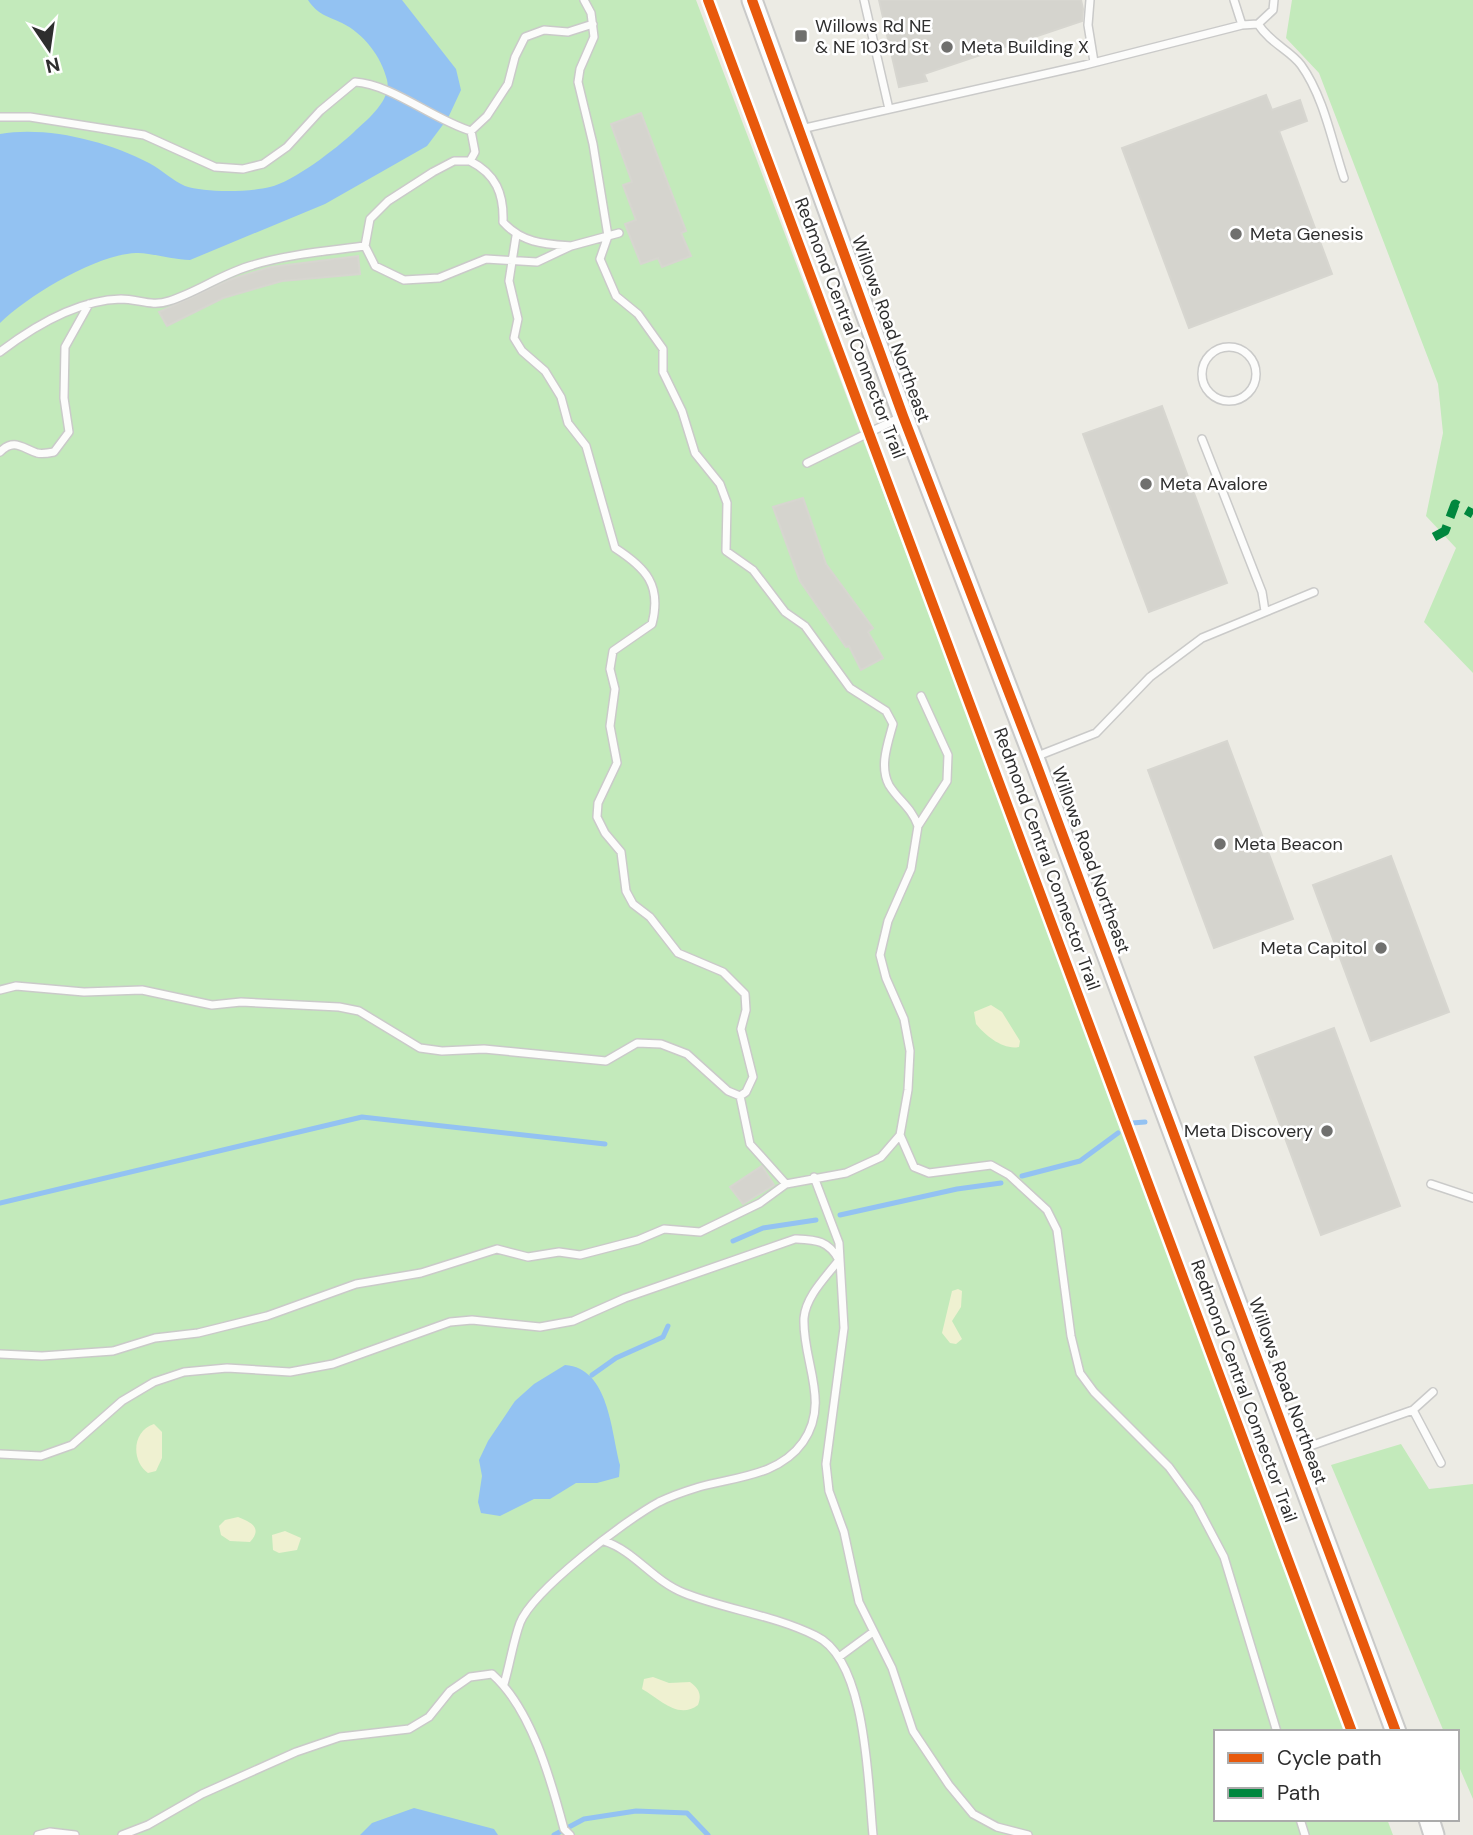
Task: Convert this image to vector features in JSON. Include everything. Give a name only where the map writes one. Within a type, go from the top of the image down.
[{"type":"main road","name":"Willows Road Northeast","points":[[752,0],[903,416],[1034,758],[1395,1730]]},
{"type":"lane","points":[[584,0],[593,24],[594,37],[580,69],[578,82],[593,144],[608,236],[600,259],[616,296],[639,314],[663,349],[663,372],[682,411],[695,453],[720,484],[727,503],[726,551],[752,570],[785,612],[805,626],[850,688],[886,712],[893,724],[884,760],[889,784],[913,811],[918,826]]},
{"type":"lane","points":[[863,0],[889,109]]},
{"type":"lane","points":[[1090,0],[1088,25],[1094,62]]},
{"type":"lane","points":[[1234,0],[1242,25]]},
{"type":"lane","points":[[799,129],[1094,62],[1242,25],[1258,24],[1273,10],[1274,0]]},
{"type":"lane","points":[[471,131],[487,116],[508,84],[515,57],[525,37],[544,30],[568,32],[593,24]]},
{"type":"lane","points":[[1258,24],[1281,50],[1300,63],[1314,86],[1344,178]]},
{"type":"lane","points":[[0,117],[30,117],[144,135],[215,167],[243,169],[263,164],[287,147],[320,111],[355,82],[370,83],[448,124],[471,131]]},
{"type":"lane","points":[[470,161],[475,152],[471,131]]},
{"type":"lane","points":[[571,246],[541,244],[516,236],[503,222],[503,204],[496,182],[481,167],[470,161],[454,161],[388,201],[370,219],[365,246],[374,266],[404,280],[439,278],[486,258],[537,262],[571,246],[619,233]]},
{"type":"lane","points":[[516,236],[509,281],[518,319],[514,338],[522,351],[545,371],[561,397],[568,423],[586,446],[615,548],[639,563],[651,580],[656,609],[652,624],[613,651],[610,669],[615,689],[610,726],[617,763],[598,803],[597,817],[605,833],[621,852],[626,891],[633,904],[650,917],[678,953],[723,972],[745,994],[746,1010],[741,1029],[753,1077],[746,1092],[740,1096]]},
{"type":"lane","points":[[0,352],[60,314],[89,304],[123,299],[146,304],[168,302],[208,282],[253,265],[365,246]]},
{"type":"lane","points":[[0,452],[6,446],[23,444],[38,453],[54,452],[69,432],[64,398],[65,347],[89,304]]},
{"type":"lane","points":[[1219,348],[1238,348],[1252,359],[1256,378],[1253,387],[1239,399],[1222,400],[1208,391],[1204,384],[1202,367],[1206,359],[1219,348]]},
{"type":"lane","points":[[807,463],[903,416]]},
{"type":"lane","points":[[1202,439],[1262,592],[1265,611]]},
{"type":"lane","points":[[1034,758],[1096,733],[1150,677],[1185,649],[1219,629],[1314,593]]},
{"type":"lane","points":[[0,1354],[42,1356],[113,1351],[155,1338],[198,1333],[267,1317],[356,1284],[421,1273],[497,1249],[528,1257],[559,1252],[580,1255],[638,1240],[664,1229],[700,1232],[760,1203],[786,1184],[846,1173],[881,1157],[900,1135],[911,1051],[904,1018],[886,978],[880,956],[888,921],[911,869],[918,826],[947,781],[948,755],[921,696]]},
{"type":"lane","points":[[0,990],[16,986],[84,992],[142,990],[212,1005],[242,1002],[339,1007],[359,1011],[420,1048],[442,1051],[484,1049],[606,1061],[637,1043],[661,1044],[687,1054],[727,1091],[740,1096]]},
{"type":"lane","points":[[740,1096],[750,1144],[786,1184]]},
{"type":"lane","points":[[900,1135],[914,1167],[929,1173],[991,1165],[1009,1175],[1047,1210],[1057,1230],[1071,1336],[1080,1373],[1094,1392],[1169,1467],[1196,1504],[1224,1557],[1276,1730]]},
{"type":"lane","points":[[814,1177],[836,1231],[844,1328],[826,1464],[829,1491],[844,1532],[859,1602],[892,1668],[913,1731],[949,1785],[973,1814],[998,1827],[1028,1835]]},
{"type":"lane","points":[[1431,1184],[1473,1198]]},
{"type":"lane","points":[[0,1454],[41,1457],[72,1445],[122,1401],[154,1382],[184,1372],[227,1368],[290,1372],[333,1364],[450,1322],[472,1320],[540,1327],[573,1321],[625,1298],[795,1239],[820,1240],[832,1248],[839,1260]]},
{"type":"lane","points":[[504,1684],[520,1622],[534,1602],[624,1523],[661,1501],[698,1488],[752,1476],[780,1463],[803,1442],[815,1415],[816,1383],[804,1317],[811,1296],[839,1260]]},
{"type":"lane","points":[[1292,1452],[1413,1410],[1433,1392]]},
{"type":"lane","points":[[1413,1410],[1441,1463]]},
{"type":"lane","points":[[604,1541],[618,1545],[665,1585],[712,1604],[775,1620],[819,1637],[839,1657],[858,1703],[873,1835]]},
{"type":"lane","points":[[839,1657],[873,1632]]},
{"type":"lane","points":[[122,1835],[148,1825],[202,1794],[296,1752],[340,1737],[409,1729],[429,1717],[450,1691],[470,1676],[492,1674],[504,1684],[540,1750],[564,1829],[570,1835]]},
{"type":"lane","points":[[38,1835],[50,1832],[75,1835]]},
{"type":"green space","points":[[0,0],[696,0],[1353,1730],[1214,1730],[1214,1821],[1388,1821],[1393,1835],[0,1835]]},
{"type":"green space","points":[[1292,0],[1473,0],[1473,673],[1424,622],[1456,548],[1426,516],[1443,433],[1438,384],[1319,73],[1286,38]]},
{"type":"green space","points":[[1401,1444],[1429,1489],[1473,1484],[1473,1799],[1459,1767],[1459,1730],[1443,1730],[1331,1465]]},
{"type":"sand","points":[[991,1005],[1002,1012],[1020,1041],[1019,1047],[1001,1044],[976,1024],[974,1012]]},
{"type":"sand","points":[[952,1291],[962,1291],[961,1307],[952,1321],[962,1339],[956,1344],[950,1343],[942,1333]]},
{"type":"sand","points":[[154,1424],[162,1432],[162,1458],[156,1471],[148,1473],[142,1468],[136,1447],[141,1433]]},
{"type":"sand","points":[[238,1517],[254,1526],[254,1537],[250,1542],[230,1541],[221,1535],[219,1526],[225,1520]]},
{"type":"sand","points":[[285,1531],[301,1538],[297,1550],[279,1553],[273,1550],[272,1535]]},
{"type":"sand","points":[[653,1677],[669,1683],[690,1682],[699,1692],[698,1705],[683,1710],[662,1702],[642,1689],[644,1679]]},
{"type":"water","points":[[308,0],[402,0],[456,69],[461,90],[448,118],[427,146],[325,204],[190,260],[136,253],[102,261],[45,289],[0,323],[0,134],[37,132],[96,142],[132,155],[181,184],[194,188],[240,191],[280,184],[314,164],[365,122],[382,102],[388,87],[381,63],[364,40],[350,28],[319,12]]},
{"type":"water","points":[[565,1365],[580,1369],[591,1377],[606,1403],[620,1465],[619,1477],[597,1483],[576,1483],[550,1499],[534,1499],[500,1516],[481,1513],[478,1502],[482,1476],[479,1460],[488,1441],[515,1401],[534,1384]]},
{"type":"water","points":[[414,1808],[494,1829],[498,1835],[360,1835],[372,1823]]},
{"type":"building","name":"Meta Building X","points":[[879,0],[1081,0],[1083,9],[1082,21],[924,74],[927,81],[899,87]]},
{"type":"building","name":"Meta Genesis","points":[[1266,95],[1272,110],[1300,100],[1307,121],[1279,131],[1332,274],[1189,328],[1122,148]]},
{"type":"building","points":[[641,113],[686,231],[681,233],[691,256],[662,267],[658,258],[641,264],[625,224],[636,220],[623,185],[632,182],[611,124]]},
{"type":"building","points":[[358,256],[360,274],[282,281],[223,298],[167,326],[159,312],[232,279],[271,267]]},
{"type":"building","name":"Meta Avalore","points":[[1162,406],[1227,583],[1149,612],[1083,434]]},
{"type":"building","points":[[803,498],[826,564],[873,628],[868,632],[883,658],[861,670],[849,646],[846,647],[800,581],[773,507]]},
{"type":"building","name":"Meta Beacon","points":[[1227,741],[1293,919],[1214,948],[1148,770]]},
{"type":"building","name":"Meta Capitol","points":[[1391,856],[1449,1012],[1371,1041],[1313,885]]},
{"type":"building","name":"Meta Discovery","points":[[1334,1028],[1400,1206],[1321,1235],[1255,1057]]},
{"type":"building","points":[[762,1166],[774,1185],[743,1204],[730,1187]]},
{"type":"waterway","points":[[0,1203],[362,1117],[605,1144]]},
{"type":"waterway","points":[[1132,1123],[1145,1122]]},
{"type":"waterway","points":[[1022,1176],[1080,1161],[1118,1133]]},
{"type":"waterway","points":[[840,1215],[957,1189],[1001,1183]]},
{"type":"waterway","points":[[733,1241],[763,1228],[816,1220]]},
{"type":"waterway","points":[[592,1375],[616,1358],[663,1337],[668,1326]]},
{"type":"waterway","points":[[554,1835],[584,1819],[636,1811],[687,1813],[708,1835]]},
{"type":"marked path","points":[[1434,537],[1445,531],[1455,504],[1473,514]]},
{"type":"cycle path","name":"Redmond Central Connector Trail","points":[[708,0],[1351,1730]]},
{"type":"cycle path","name":"Redmond Central Connector Trail","points":[[752,0],[903,416],[1034,758],[1395,1730]]},
{"type":"place","name":"Willows Rd NE & NE 103rd St","points":[[801,36]]},
{"type":"place","name":"Meta Building X","points":[[947,47]]},
{"type":"place","name":"Meta Genesis","points":[[1236,234]]},
{"type":"place","name":"Meta Avalore","points":[[1146,484]]},
{"type":"place","name":"Meta Beacon","points":[[1220,844]]},
{"type":"place","name":"Meta Capitol","points":[[1381,948]]},
{"type":"place","name":"Meta Discovery","points":[[1327,1131]]}]
